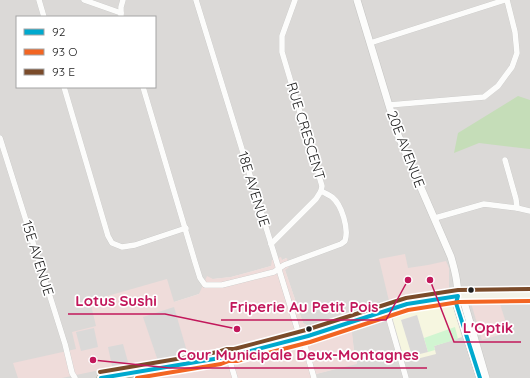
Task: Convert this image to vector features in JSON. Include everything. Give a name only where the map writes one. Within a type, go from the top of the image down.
[{"type":"main road","points":[[101,378],[235,355],[387,312],[407,304],[458,296],[491,294],[530,295]]},
{"type":"street","points":[[38,0],[44,16]]},
{"type":"street","points":[[84,0],[121,15],[123,0]]},
{"type":"street","name":"18E AVENUE","points":[[196,0],[314,378]]},
{"type":"street","name":"RUE CRESCENT","points":[[271,244],[316,199],[322,186],[282,52],[282,36],[295,0]]},
{"type":"street","name":"20E AVENUE","points":[[356,0],[403,146],[435,218],[452,262],[458,296],[456,303],[480,378]]},
{"type":"street","points":[[370,43],[506,0],[516,32],[517,53],[512,67],[498,86],[484,97],[389,105]]},
{"type":"street","points":[[64,88],[108,236],[112,243],[122,247],[135,245],[186,228]]},
{"type":"street","points":[[143,88],[200,278],[205,285],[222,285],[274,272],[284,264],[346,241],[347,229],[339,205],[332,197],[321,191]]},
{"type":"street","name":"15E AVENUE","points":[[0,138],[65,344],[72,373],[76,378]]},
{"type":"street","points":[[505,160],[516,199],[517,208]]},
{"type":"street","points":[[435,218],[484,204],[530,210]]},
{"type":"street","name":"20E AVENUE","points":[[458,296],[464,302],[486,378]]},
{"type":"street","points":[[387,312],[406,378]]},
{"type":"street","points":[[228,355],[235,378]]},
{"type":"street","points":[[153,369],[155,378]]},
{"type":"shaded area","points":[[0,0],[530,0],[530,378],[317,378],[316,374],[357,363],[349,312],[308,326],[303,323],[285,270],[286,258],[271,266],[231,277],[213,279],[199,294],[174,302],[196,378],[0,378]]},
{"type":"shaded area","points":[[405,254],[408,268],[446,261],[449,268],[449,290],[389,301],[379,259]]},
{"type":"shaded area","points":[[281,257],[282,260],[287,258],[289,267],[285,270],[303,323],[308,326],[350,312],[354,351],[357,364],[316,374],[317,378],[149,378],[194,370],[189,355],[158,362],[114,367],[62,378],[18,378],[13,363],[76,349],[72,332],[96,326],[90,301],[167,279],[174,302],[199,294],[207,276],[213,279],[231,277],[271,266],[272,260]]},
{"type":"shaded area","points":[[499,301],[509,332],[482,340],[471,303]]},
{"type":"shaded area","points":[[450,303],[453,306],[462,337],[434,346],[436,354],[405,362],[393,320],[394,316],[411,310]]},
{"type":"shaded area","points":[[174,307],[188,355],[158,361],[143,317]]},
{"type":"shaded area","points":[[417,315],[428,352],[412,356],[401,320]]},
{"type":"shaded area","points":[[94,328],[98,347],[81,351],[76,332]]},
{"type":"shaded area","points":[[123,344],[128,362],[112,366],[108,347]]},
{"type":"green space","points":[[518,96],[530,100],[530,149],[479,143],[454,153],[458,133]]},
{"type":"green space","points":[[455,327],[458,339],[434,346],[435,350],[428,352],[424,338]]},
{"type":"transit line","points":[[100,372],[234,349],[306,330],[406,298],[458,290],[530,289]]},
{"type":"transit line","name":"92","points":[[101,378],[235,355],[308,336],[407,304],[458,296],[456,303],[480,378]]},
{"type":"transit line","points":[[137,378],[221,364],[229,361],[237,361],[310,342],[408,310],[459,302],[530,301]]},
{"type":"place","name":"Friperie Au Petit Pois","points":[[408,280]]},
{"type":"place","name":"L'Optik","points":[[430,280]]},
{"type":"place","name":"Lotus Sushi","points":[[237,329]]},
{"type":"place","name":"Cour Municipale Deux-Montagnes","points":[[93,360]]}]
